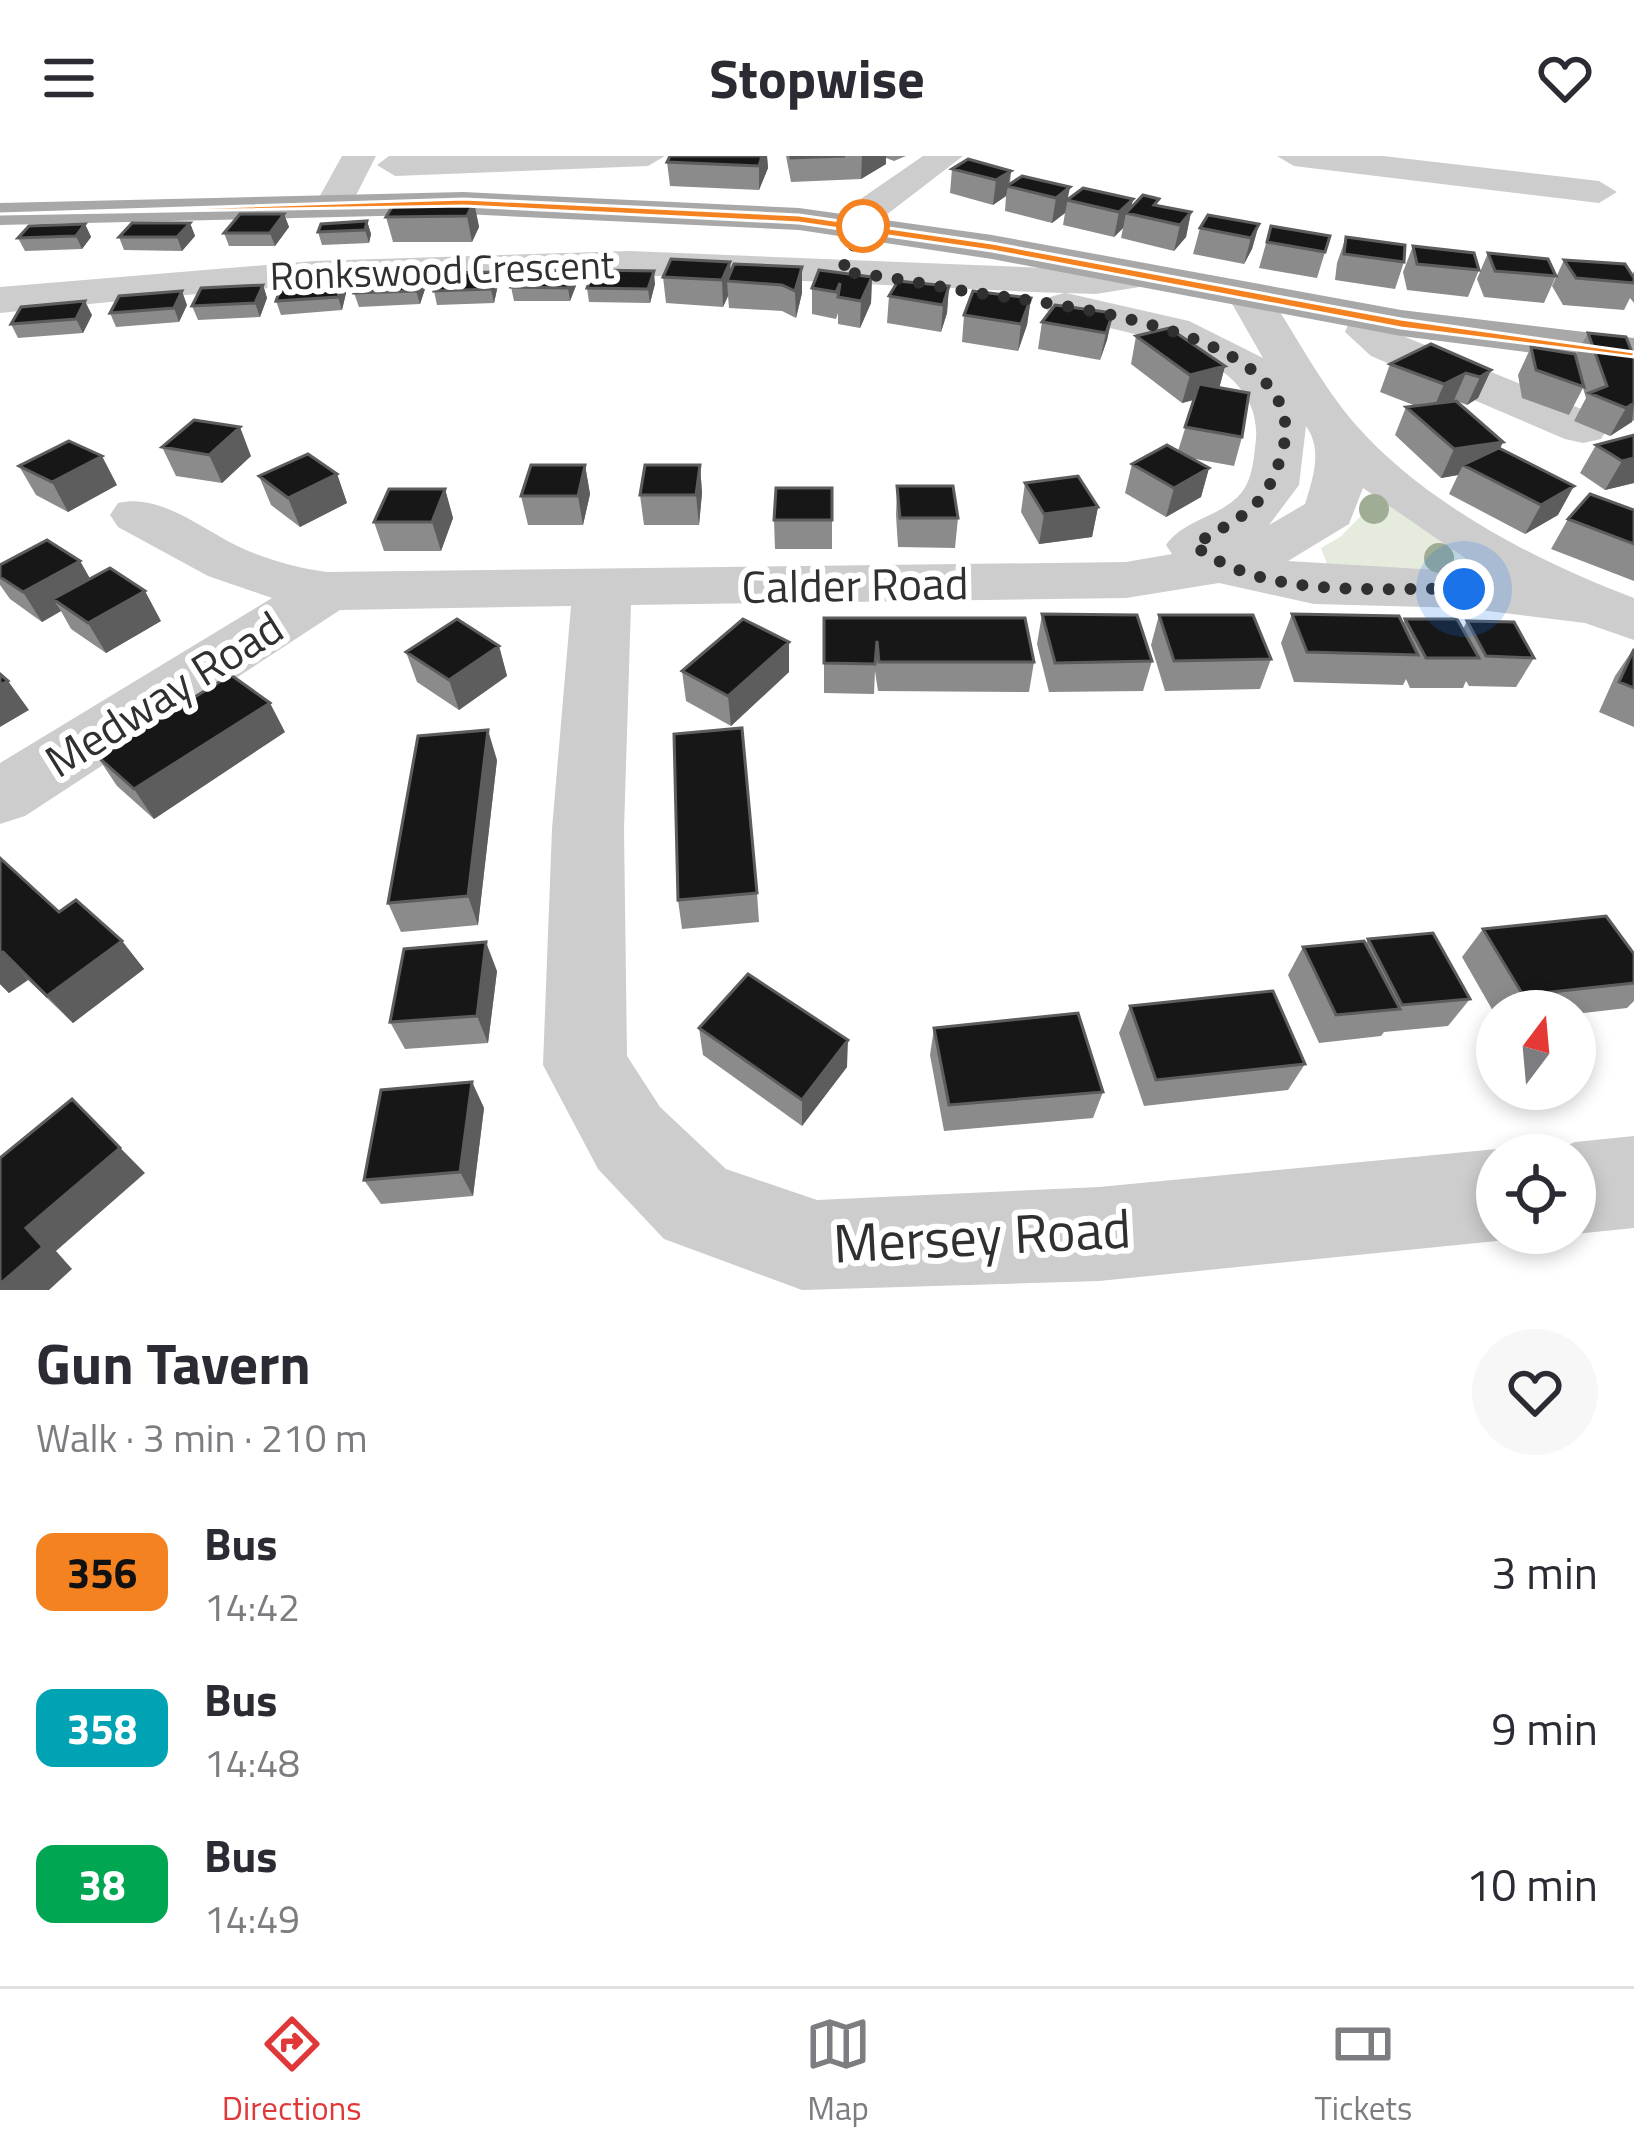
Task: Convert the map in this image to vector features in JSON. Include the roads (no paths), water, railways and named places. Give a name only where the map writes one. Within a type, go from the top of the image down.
[{"type":"main road","points":[[0,214],[335,203],[542,204],[850,224],[1354,315],[1634,352]]},
{"type":"street","points":[[335,203],[359,156]]},
{"type":"street","points":[[395,165],[648,156]]},
{"type":"street","points":[[1294,156],[1599,192]]},
{"type":"street","points":[[850,224],[937,158]]},
{"type":"street","name":"Ronkswood Crescent","points":[[0,299],[187,282],[516,263],[673,264],[1096,282],[1143,275]]},
{"type":"street","name":"Ronkswood Crescent","points":[[884,274],[1138,317],[1211,345],[1260,381],[1280,406],[1287,433],[1263,501],[1194,545],[1219,565]]},
{"type":"street","points":[[1248,295],[1339,437],[1402,492],[1610,612]]},
{"type":"street","points":[[1306,383],[1307,337],[1354,315],[1387,346],[1583,428]]},
{"type":"street","points":[[1219,565],[1265,551],[1330,512],[1342,466],[1339,437]]},
{"type":"street","name":"Calder Road","points":[[137,515],[228,568],[281,586],[327,591],[1126,580],[1219,565],[1314,585],[1464,589],[1610,612]]},
{"type":"street","name":"Mersey Road","points":[[602,590],[588,829],[585,1065],[629,1138],[697,1206],[817,1248],[1099,1234],[1476,1198]]},
{"type":"street","name":"Medway Road","points":[[0,797],[327,591]]},
{"type":"street","points":[[1596,1186],[1634,1182]]}]
